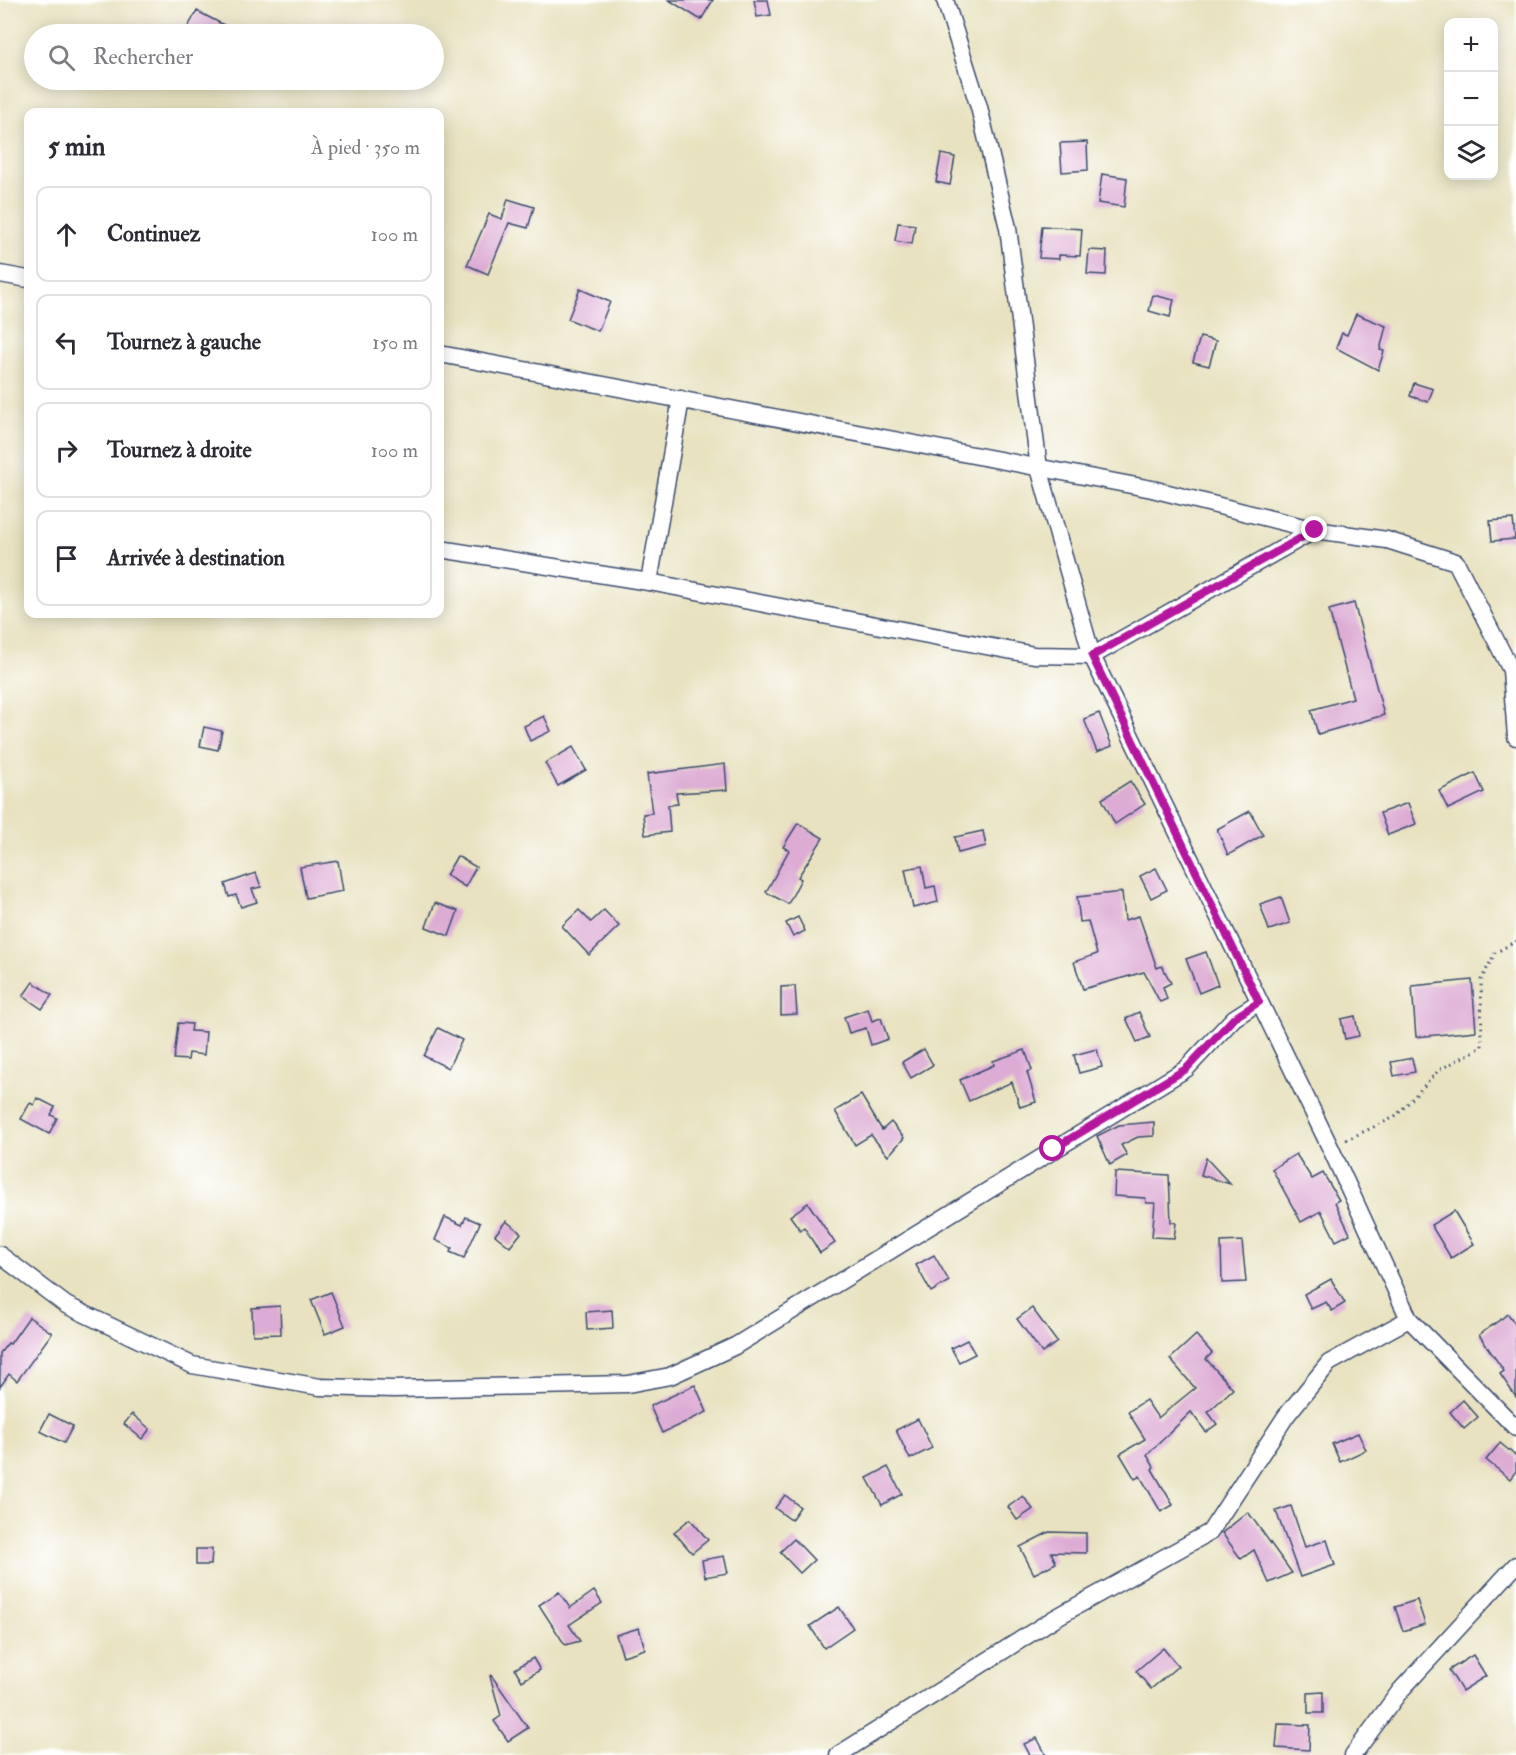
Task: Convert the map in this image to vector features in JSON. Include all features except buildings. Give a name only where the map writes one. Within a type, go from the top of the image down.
[{"type":"street","points":[[945,0],[979,107],[1008,228],[1039,468],[1092,656],[1330,1147],[1409,1319],[1516,1428]]},
{"type":"street","points":[[0,274],[24,278]]},
{"type":"street","points":[[444,355],[1152,489],[1315,530],[1387,540],[1456,562],[1511,670],[1516,736]]},
{"type":"street","points":[[649,582],[681,399]]},
{"type":"street","points":[[444,550],[649,582],[1034,655],[1092,656],[1315,530]]},
{"type":"street","points":[[0,1256],[66,1305],[192,1365],[331,1388],[628,1384],[670,1376],[735,1346],[1186,1069],[1234,1018],[1259,1002]]},
{"type":"street","points":[[838,1755],[1055,1618],[1210,1532],[1286,1416],[1329,1363],[1409,1319]]},
{"type":"street","points":[[1353,1755],[1400,1691],[1516,1565]]},
{"type":"street","points":[[862,1740],[870,1755]]},
{"type":"path","points":[[1330,1147],[1395,1117],[1439,1070],[1482,1047],[1481,981],[1495,953],[1516,941]]},
{"type":"route","points":[[1053,1149],[1186,1069],[1234,1018],[1259,1002],[1092,656],[1315,530]]}]
